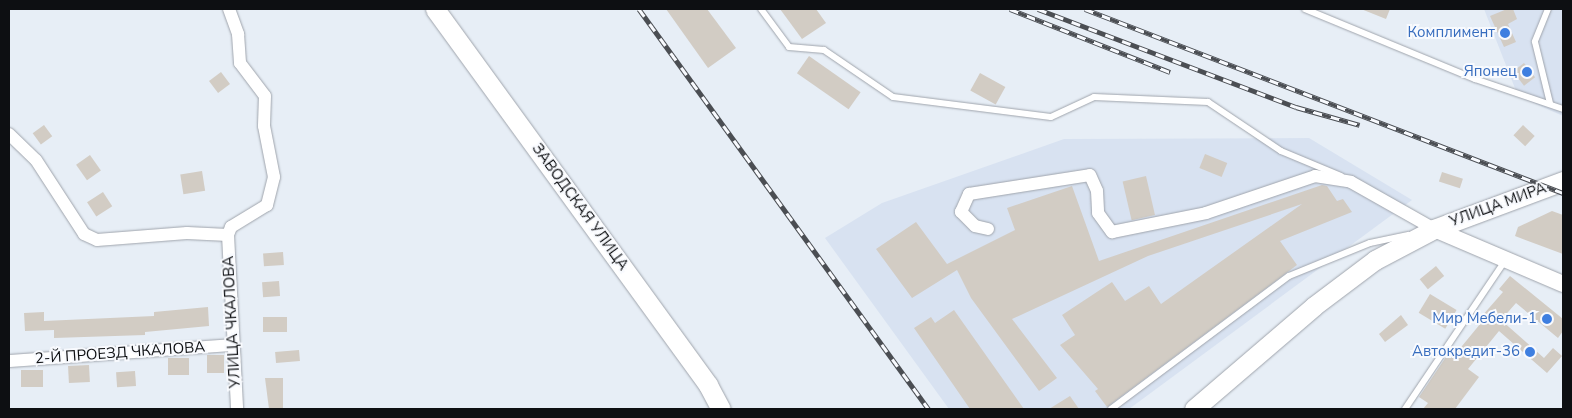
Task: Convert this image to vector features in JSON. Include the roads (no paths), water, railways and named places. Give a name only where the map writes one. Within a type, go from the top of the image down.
[{"type":"main road","name":"ЗАВОДСКАЯ УЛИЦА","points":[[435,9],[708,385],[721,409]]},
{"type":"main road","name":"УЛИЦА МИРА","points":[[1194,409],[1314,306],[1376,260],[1434,229],[1563,181]]},
{"type":"street","name":"УЛИЦА ЧКАЛОВА","points":[[229,9],[238,34],[240,63],[265,96],[264,126],[274,177],[267,205],[231,228],[228,235],[231,345],[237,409]]},
{"type":"street","name":"УЛИЦА ЧКАЛОВА","points":[[9,134],[36,160],[84,234],[97,240],[187,233],[228,235]]},
{"type":"street","points":[[988,229],[975,226],[961,212],[969,194],[1090,175],[1097,191],[1098,213],[1112,232],[1206,213],[1315,176],[1351,182],[1434,229],[1505,261],[1556,281]]},
{"type":"street","name":"2-Й ПРОЕЗД ЧКАЛОВА","points":[[9,361],[231,345]]},
{"type":"lane","points":[[761,9],[789,47],[824,50],[893,97],[1051,117],[1094,97],[1208,102],[1281,151],[1351,182]]},
{"type":"lane","points":[[1305,9],[1475,79],[1550,103],[1563,110]]},
{"type":"lane","points":[[1548,9],[1535,42],[1550,103]]},
{"type":"lane","points":[[1112,409],[1289,276],[1370,243],[1434,229]]},
{"type":"lane","points":[[1405,409],[1505,261]]},
{"type":"lane","points":[[1556,281],[1563,290]]},
{"type":"railway","points":[[639,9],[929,409]]},
{"type":"railway","points":[[1010,9],[1170,72]]},
{"type":"railway","points":[[1038,9],[1296,107],[1360,125]]},
{"type":"railway","points":[[1085,9],[1563,193]]},
{"type":"place","name":"Комплимент","points":[[1505,33]]},
{"type":"place","name":"Японец","points":[[1527,72]]},
{"type":"place","name":"Мир Мебели-1","points":[[1547,319]]},
{"type":"place","name":"Автокредит-36","points":[[1530,352]]}]
